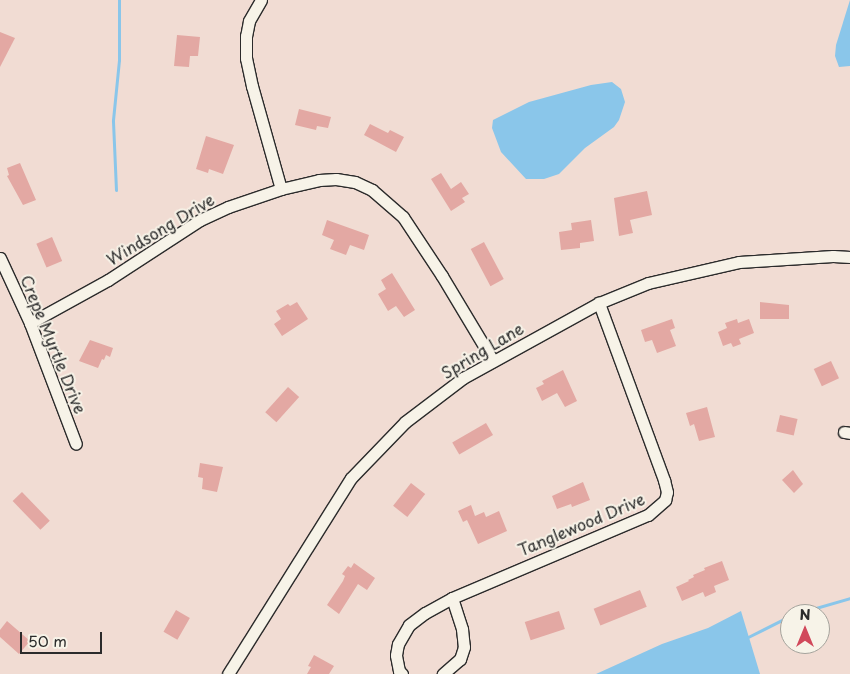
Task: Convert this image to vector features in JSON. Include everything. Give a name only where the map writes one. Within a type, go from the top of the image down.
[{"type":"street","points":[[262,0],[249,21],[246,36],[246,58],[281,189]]},
{"type":"street","name":"Windsong Drive","points":[[30,324],[108,280],[200,220],[228,207],[281,189],[319,180],[336,179],[355,182],[388,201],[403,217],[442,276],[493,361]]},
{"type":"street","name":"Spring Lane","points":[[228,674],[351,478],[405,422],[463,378],[599,303],[648,283],[739,262],[833,256],[850,257]]},
{"type":"street","name":"Crepe Myrtle Drive","points":[[0,258],[30,324],[76,444]]},
{"type":"street","name":"Tanglewood Drive","points":[[402,674],[399,671],[396,655],[398,644],[409,625],[425,613],[452,598],[648,515],[665,500],[667,492],[664,480],[599,303]]},
{"type":"street","points":[[442,674],[460,659],[464,647],[462,629],[452,598]]},
{"type":"water","points":[[850,0],[850,66],[839,67],[835,56],[836,45]]},
{"type":"water","points":[[612,82],[621,89],[625,102],[619,120],[614,127],[585,148],[559,174],[544,179],[526,179],[501,152],[492,128],[493,120],[529,102],[591,85]]},
{"type":"water","points":[[741,611],[760,674],[596,674],[662,644],[708,628]]},
{"type":"building","points":[[0,32],[15,38],[0,67]]},
{"type":"building","points":[[177,35],[200,37],[198,56],[190,56],[189,67],[174,66]]},
{"type":"building","points":[[299,109],[331,117],[328,128],[317,126],[316,130],[295,125]]},
{"type":"building","points":[[370,124],[388,133],[390,130],[404,137],[396,152],[364,135]]},
{"type":"building","points":[[206,136],[234,145],[223,174],[209,169],[208,173],[196,169]]},
{"type":"building","points":[[20,163],[36,200],[23,205],[7,176],[9,175],[7,168]]},
{"type":"building","points":[[441,173],[451,189],[461,182],[469,194],[462,198],[465,202],[451,211],[431,179]]},
{"type":"building","points":[[647,191],[652,215],[630,220],[633,233],[619,236],[614,198]]},
{"type":"building","points":[[327,220],[369,235],[364,250],[350,245],[346,255],[330,249],[334,240],[322,235]]},
{"type":"building","points":[[591,220],[594,241],[580,243],[580,248],[561,250],[559,232],[572,230],[571,223]]},
{"type":"building","points":[[52,237],[62,261],[47,268],[36,244]]},
{"type":"building","points":[[484,242],[504,279],[490,286],[471,249]]},
{"type":"building","points":[[392,273],[415,310],[404,317],[396,306],[388,311],[378,294],[386,289],[381,280]]},
{"type":"building","points":[[297,302],[308,319],[282,336],[274,324],[281,319],[276,311],[288,304],[290,306]]},
{"type":"building","points":[[760,302],[789,305],[789,319],[760,319]]},
{"type":"building","points":[[672,319],[675,328],[670,330],[676,346],[657,353],[652,340],[645,342],[641,330]]},
{"type":"building","points":[[737,319],[738,323],[749,319],[754,333],[739,339],[741,344],[733,347],[731,343],[723,346],[718,332],[727,328],[725,323]]},
{"type":"building","points":[[90,340],[113,348],[110,357],[106,355],[98,368],[79,361]]},
{"type":"building","points":[[831,361],[839,378],[822,386],[814,369]]},
{"type":"building","points":[[563,370],[577,401],[565,407],[557,393],[542,401],[536,388],[544,384],[542,381]]},
{"type":"building","points":[[288,387],[299,397],[276,422],[265,412]]},
{"type":"building","points":[[707,407],[715,437],[699,441],[694,424],[690,426],[686,413]]},
{"type":"building","points":[[780,415],[798,419],[794,436],[776,432]]},
{"type":"building","points":[[486,423],[493,435],[459,455],[452,442]]},
{"type":"building","points":[[200,463],[223,467],[217,492],[202,489],[203,478],[198,477]]},
{"type":"building","points":[[793,470],[803,484],[794,493],[782,480]]},
{"type":"building","points":[[583,482],[590,500],[572,507],[571,504],[557,509],[552,496]]},
{"type":"building","points":[[411,483],[425,494],[407,517],[393,506]]},
{"type":"building","points":[[22,492],[50,521],[40,530],[13,501]]},
{"type":"building","points":[[471,505],[475,516],[484,512],[486,517],[499,511],[507,531],[478,544],[467,520],[463,522],[458,511]]},
{"type":"building","points":[[722,561],[729,580],[714,586],[716,592],[705,597],[703,592],[682,601],[676,587],[689,581],[694,577],[693,575],[705,570],[704,568]]},
{"type":"building","points":[[354,563],[375,578],[367,590],[358,584],[339,614],[327,605],[343,581],[345,576],[342,574],[348,566],[351,568]]},
{"type":"building","points":[[640,590],[647,607],[600,625],[594,609]]},
{"type":"building","points":[[176,610],[190,618],[177,640],[164,632]]},
{"type":"building","points":[[559,611],[565,629],[531,640],[525,622]]},
{"type":"building","points":[[7,621],[30,641],[19,654],[0,637],[0,630]]},
{"type":"building","points":[[314,655],[334,666],[329,674],[307,674],[311,667],[308,666]]},
{"type":"waterway","points":[[116,190],[113,120],[119,60],[119,0]]},
{"type":"waterway","points":[[829,604],[850,598]]},
{"type":"waterway","points":[[748,637],[780,621]]}]
